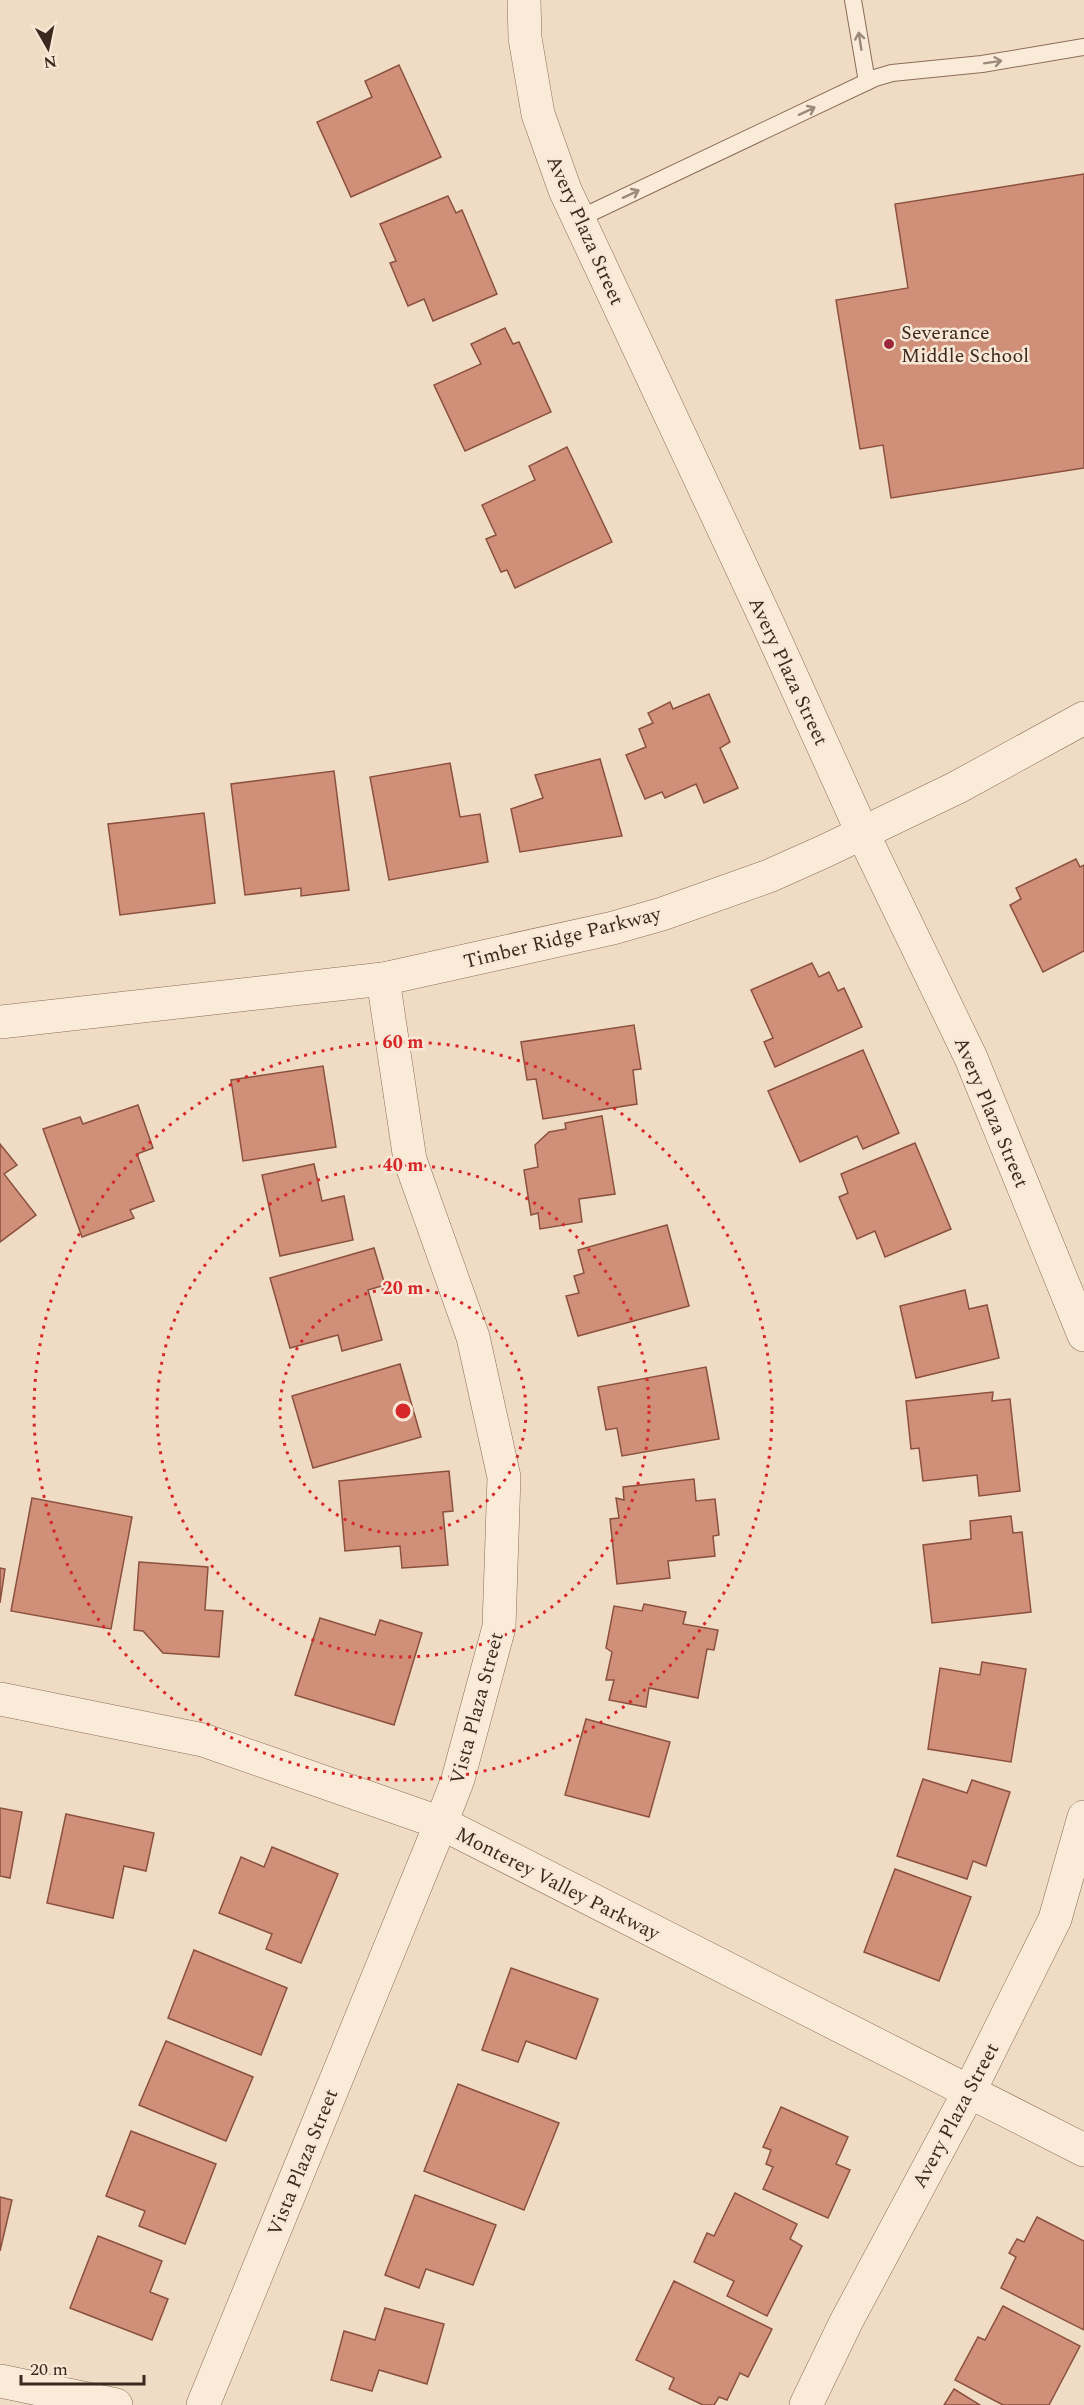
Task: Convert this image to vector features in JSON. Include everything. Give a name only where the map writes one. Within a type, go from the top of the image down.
[{"type":"street","name":"Avery Plaza Street","points":[[524,0],[525,38],[538,114],[565,190],[768,624],[863,834],[971,1058],[1084,1330]]},
{"type":"street","name":"Timber Ridge Parkway","points":[[0,1022],[383,979],[613,928],[662,914],[769,876],[863,834],[956,788],[1084,718]]},
{"type":"street","name":"Vista Plaza Street","points":[[203,2405],[458,1779],[499,1627],[504,1477],[472,1336],[410,1160],[383,979]]},
{"type":"street","name":"Monterey Valley Parkway","points":[[0,1699],[203,1740],[441,1823],[1084,2150]]},
{"type":"street","name":"Avery Plaza Street","points":[[806,2405],[846,2322],[969,2092],[1055,1919],[1084,1817]]},
{"type":"street","points":[[0,2381],[116,2405]]},
{"type":"lane","points":[[853,0],[867,82]]},
{"type":"lane","points":[[578,219],[867,82],[892,73],[982,63],[1084,47]]},
{"type":"building","points":[[399,65],[441,157],[351,197],[317,122],[372,97],[365,81]]},
{"type":"building","points":[[1084,174],[1084,468],[891,498],[883,445],[860,449],[836,300],[908,288],[895,204]]},
{"type":"building","points":[[448,196],[456,213],[462,210],[497,294],[433,321],[424,299],[408,306],[390,263],[396,261],[380,224]]},
{"type":"building","points":[[505,328],[513,344],[519,342],[551,412],[465,451],[434,385],[481,364],[471,344]]},
{"type":"building","points":[[567,447],[612,542],[515,588],[507,570],[501,572],[486,539],[496,535],[482,505],[535,480],[529,466]]},
{"type":"building","points":[[709,694],[730,742],[720,748],[738,788],[704,803],[696,784],[665,798],[662,792],[645,799],[626,755],[646,747],[639,729],[653,723],[648,713],[670,702],[673,709]]},
{"type":"building","points":[[600,759],[622,836],[520,852],[511,809],[543,798],[535,775]]},
{"type":"building","points":[[450,763],[460,817],[480,814],[488,862],[389,880],[370,777]]},
{"type":"building","points":[[334,771],[349,890],[301,896],[301,888],[245,895],[231,784]]},
{"type":"building","points":[[204,813],[215,903],[120,915],[108,824]]},
{"type":"building","points":[[1076,859],[1080,867],[1084,865],[1084,951],[1043,972],[1010,905],[1021,899],[1016,888]]},
{"type":"building","points":[[812,963],[819,977],[829,972],[838,991],[844,988],[862,1027],[775,1067],[764,1042],[773,1038],[751,990]]},
{"type":"building","points":[[634,1025],[641,1069],[633,1070],[637,1104],[543,1119],[536,1079],[527,1080],[521,1042]]},
{"type":"building","points":[[863,1050],[899,1133],[863,1149],[857,1136],[800,1162],[768,1091]]},
{"type":"building","points":[[323,1066],[336,1147],[243,1161],[231,1080]]},
{"type":"building","points":[[138,1105],[153,1148],[137,1154],[154,1201],[130,1210],[134,1218],[82,1237],[43,1129],[80,1117],[83,1124]]},
{"type":"building","points":[[602,1116],[615,1194],[579,1199],[582,1222],[540,1229],[538,1213],[531,1215],[524,1170],[538,1167],[535,1145],[549,1132],[566,1129],[565,1123]]},
{"type":"building","points":[[915,1143],[951,1229],[885,1257],[875,1231],[857,1239],[839,1197],[848,1193],[841,1174]]},
{"type":"building","points":[[0,1144],[17,1165],[4,1174],[36,1215],[0,1242]]},
{"type":"building","points":[[314,1164],[322,1201],[344,1196],[353,1240],[280,1256],[262,1175]]},
{"type":"building","points":[[667,1225],[689,1306],[578,1336],[566,1296],[579,1293],[574,1276],[584,1273],[578,1250]]},
{"type":"building","points":[[374,1248],[385,1285],[368,1290],[382,1340],[342,1351],[338,1335],[290,1348],[270,1278]]},
{"type":"building","points":[[965,1290],[969,1309],[987,1305],[999,1358],[916,1378],[900,1306]]},
{"type":"building","points":[[400,1364],[421,1437],[313,1468],[292,1396]]},
{"type":"building","points":[[706,1367],[719,1439],[622,1456],[617,1428],[606,1430],[598,1387]]},
{"type":"building","points":[[993,1392],[992,1401],[1010,1399],[1020,1491],[979,1496],[977,1475],[923,1481],[919,1448],[911,1449],[906,1401]]},
{"type":"building","points":[[449,1471],[453,1511],[443,1512],[448,1565],[402,1568],[400,1546],[345,1551],[339,1481]]},
{"type":"building","points":[[694,1479],[696,1501],[715,1499],[719,1535],[713,1536],[715,1556],[668,1561],[670,1578],[617,1584],[610,1519],[619,1518],[616,1498],[624,1500],[623,1487]]},
{"type":"building","points":[[32,1498],[132,1517],[111,1629],[11,1611]]},
{"type":"building","points":[[1011,1516],[1013,1533],[1022,1532],[1031,1612],[932,1623],[923,1545],[971,1539],[970,1521]]},
{"type":"building","points":[[139,1562],[208,1567],[205,1610],[223,1611],[219,1657],[163,1653],[143,1631],[134,1630]]},
{"type":"building","points":[[0,1568],[5,1569],[0,1603]]},
{"type":"building","points":[[644,1604],[686,1612],[683,1624],[718,1630],[714,1650],[707,1649],[698,1698],[649,1688],[646,1707],[609,1700],[614,1680],[606,1680],[612,1652],[606,1648],[614,1606],[642,1611]]},
{"type":"building","points":[[320,1618],[375,1635],[380,1620],[422,1633],[394,1725],[295,1695]]},
{"type":"building","points":[[982,1662],[1026,1669],[1011,1762],[928,1749],[940,1668],[980,1675]]},
{"type":"building","points":[[586,1719],[670,1742],[649,1817],[565,1795]]},
{"type":"building","points":[[923,1779],[967,1793],[972,1780],[1010,1792],[986,1866],[973,1861],[967,1879],[897,1856]]},
{"type":"building","points":[[0,1808],[22,1812],[10,1878],[0,1876]]},
{"type":"building","points":[[66,1814],[154,1833],[146,1871],[124,1866],[113,1918],[47,1903]]},
{"type":"building","points":[[272,1847],[338,1874],[301,1963],[266,1949],[272,1934],[219,1913],[241,1857],[264,1867]]},
{"type":"building","points":[[895,1869],[971,1897],[939,1981],[864,1952]]},
{"type":"building","points":[[194,1950],[287,1988],[261,2055],[168,2018]]},
{"type":"building","points":[[511,1968],[598,1999],[576,2059],[526,2041],[518,2062],[482,2050]]},
{"type":"building","points":[[166,2041],[253,2077],[226,2141],[139,2105]]},
{"type":"building","points":[[458,2084],[559,2123],[524,2210],[424,2171]]},
{"type":"building","points":[[781,2107],[848,2137],[836,2164],[850,2170],[828,2218],[763,2189],[773,2167],[766,2164],[771,2150],[763,2147]]},
{"type":"building","points":[[131,2131],[216,2164],[185,2244],[139,2226],[145,2211],[106,2196]]},
{"type":"building","points":[[735,2193],[797,2224],[790,2239],[802,2246],[767,2316],[727,2296],[734,2281],[694,2262],[707,2233],[714,2236]]},
{"type":"building","points":[[415,2195],[496,2225],[473,2285],[426,2269],[419,2288],[385,2275]]},
{"type":"building","points":[[0,2197],[12,2200],[0,2251]]},
{"type":"building","points":[[1037,2217],[1084,2241],[1084,2330],[1001,2288],[1016,2257],[1009,2253],[1017,2239],[1024,2242]]},
{"type":"building","points":[[98,2236],[162,2261],[150,2292],[168,2299],[152,2340],[70,2308]]},
{"type":"building","points":[[674,2281],[772,2329],[748,2377],[740,2373],[727,2400],[719,2397],[714,2405],[703,2405],[669,2389],[674,2378],[636,2360]]},
{"type":"building","points":[[1003,2306],[1080,2346],[1049,2405],[1003,2405],[955,2380],[978,2337],[985,2340]]},
{"type":"building","points":[[385,2308],[444,2324],[427,2384],[379,2370],[372,2391],[331,2380],[344,2331],[375,2340]]},
{"type":"building","points":[[954,2389],[980,2405],[944,2405]]},
{"type":"place","name":"Severance Middle School","points":[[889,344]]}]
